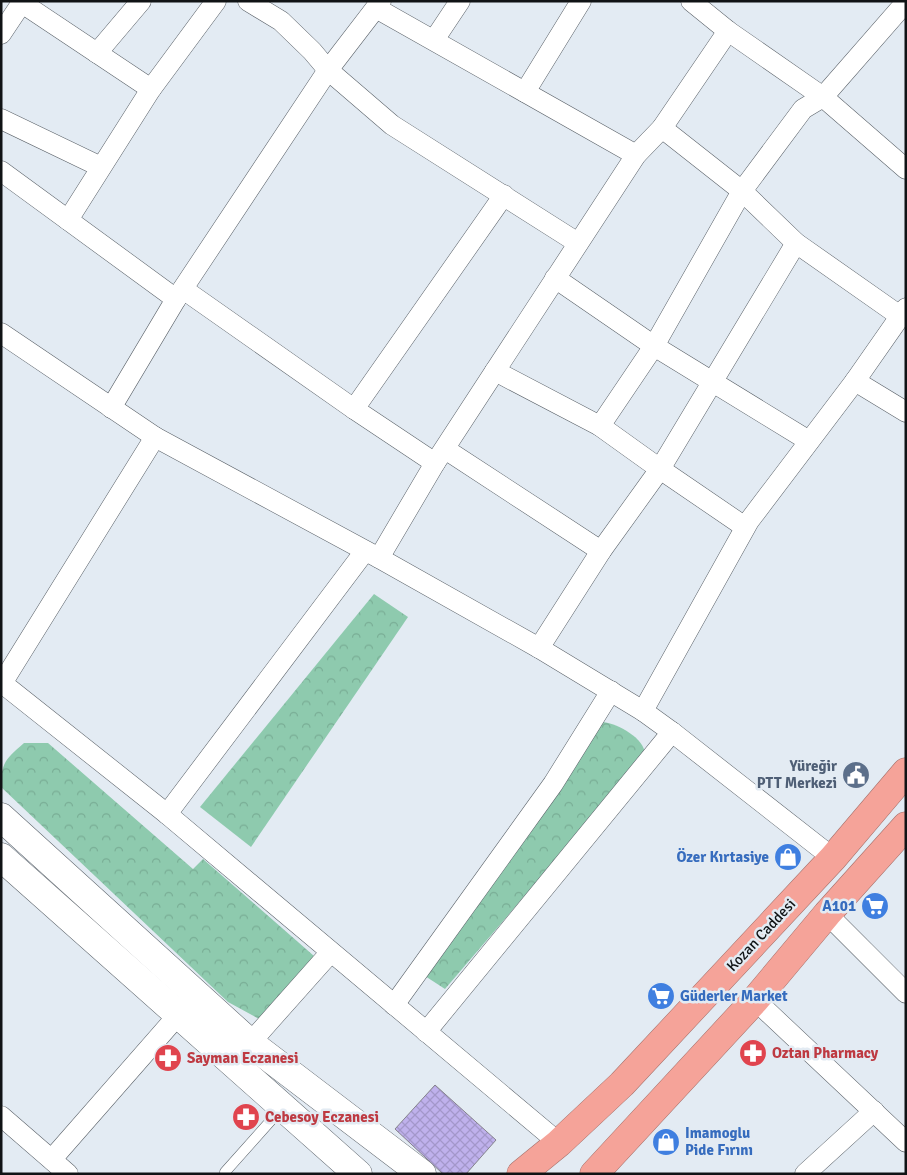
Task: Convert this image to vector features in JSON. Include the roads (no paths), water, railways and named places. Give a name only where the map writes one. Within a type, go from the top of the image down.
[{"type":"highway","name":"Kozan Caddesi","points":[[521,1174],[559,1143],[622,1084],[833,858],[906,772]]},
{"type":"highway","points":[[594,1174],[755,1000],[827,914],[906,826]]},
{"type":"main road","points":[[1,817],[250,1043],[422,1174]]},
{"type":"main road","points":[[1,857],[284,1106],[358,1174]]},
{"type":"street","points":[[97,53],[141,1]]},
{"type":"street","points":[[68,220],[151,89],[216,1]]},
{"type":"street","points":[[248,1],[281,21],[312,51],[328,70],[392,125],[578,243]]},
{"type":"street","points":[[434,40],[460,1]]},
{"type":"street","points":[[525,92],[581,1]]},
{"type":"street","points":[[691,1],[728,31],[823,97],[906,169]]},
{"type":"street","points":[[1,34],[23,2],[151,89]]},
{"type":"street","points":[[600,426],[654,346],[742,191],[802,109],[823,97],[906,2]]},
{"type":"street","points":[[111,408],[179,294],[328,70],[379,4],[434,40],[636,155]]},
{"type":"street","points":[[167,814],[372,554],[440,456],[636,155],[662,128],[728,31]]},
{"type":"street","points":[[1,119],[101,167]]},
{"type":"street","points":[[643,711],[745,527],[855,381],[903,312],[796,243],[742,191],[662,128]]},
{"type":"street","points":[[1,171],[68,220],[354,410],[440,456],[601,551]]},
{"type":"street","points":[[354,410],[504,195]]},
{"type":"street","points":[[539,648],[601,551],[660,469],[796,243]]},
{"type":"street","points":[[555,278],[654,346],[809,441]]},
{"type":"street","points":[[1,333],[155,438],[372,554],[539,648],[643,711],[833,858]]},
{"type":"street","points":[[495,371],[600,426],[745,527]]},
{"type":"street","points":[[855,381],[906,412]]},
{"type":"street","points":[[155,438],[2,684],[167,814],[330,953],[559,1143]]},
{"type":"street","points":[[394,1005],[553,784],[610,691]]},
{"type":"street","points":[[426,1032],[672,732]]},
{"type":"street","points":[[827,914],[906,993]]},
{"type":"street","points":[[250,1043],[330,953]]},
{"type":"street","points":[[755,1000],[906,1142]]},
{"type":"street","points":[[52,1159],[179,1014]]},
{"type":"street","points":[[816,1170],[874,1111]]},
{"type":"street","points":[[1,1116],[68,1174]]},
{"type":"lane","points":[[225,1172],[284,1106]]},
{"type":"place","name":"Yüreğir PTT Merkezi","points":[[856,775]]},
{"type":"place","name":"Özer Kırtasiye","points":[[788,857]]},
{"type":"place","name":"A101","points":[[875,906]]},
{"type":"place","name":"Güderler Market","points":[[661,996]]},
{"type":"place","name":"Oztan Pharmacy","points":[[753,1053]]},
{"type":"place","name":"Sayman Eczanesi","points":[[168,1058]]},
{"type":"place","name":"Cebesoy Eczanesi","points":[[246,1117]]},
{"type":"place","name":"Imamoglu Pide Fırını","points":[[666,1142]]}]
